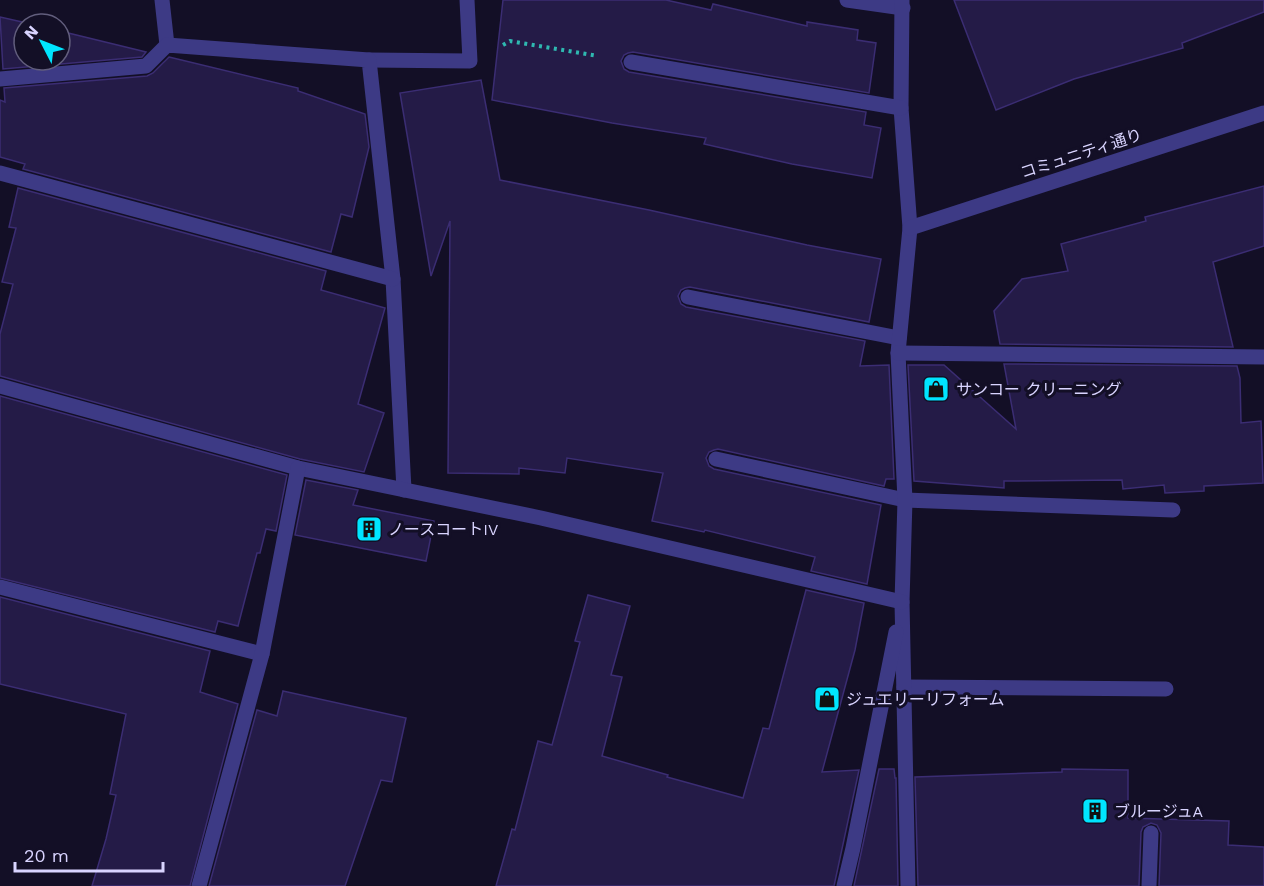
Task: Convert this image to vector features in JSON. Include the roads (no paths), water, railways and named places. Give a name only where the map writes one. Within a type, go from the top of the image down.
[{"type":"street","points":[[162,0],[167,45]]},
{"type":"street","points":[[0,79],[146,66],[167,45],[369,60],[470,62],[467,0]]},
{"type":"street","points":[[847,0],[902,4],[901,108],[910,228],[899,345],[904,500],[902,602],[908,886]]},
{"type":"street","points":[[369,60],[393,279],[404,490]]},
{"type":"street","points":[[632,62],[901,108]]},
{"type":"street","name":"コミュニティ通り","points":[[910,228],[1264,113]]},
{"type":"street","points":[[0,173],[393,279]]},
{"type":"street","points":[[687,297],[899,345],[1264,357]]},
{"type":"street","points":[[0,386],[298,468],[541,519],[902,602]]},
{"type":"street","points":[[716,459],[904,500],[1173,510]]},
{"type":"street","points":[[199,886],[262,654],[298,468]]},
{"type":"street","points":[[0,587],[262,654]]},
{"type":"street","points":[[844,886],[902,602]]},
{"type":"street","points":[[904,687],[1166,689]]},
{"type":"street","points":[[1149,886],[1151,833]]},
{"type":"place","name":"サンコー クリーニング","points":[[936,389]]},
{"type":"place","name":"ノースコートIV","points":[[369,529]]},
{"type":"place","name":"ジュエリーリフォーム","points":[[827,699]]},
{"type":"place","name":"ブルージュA","points":[[1095,811]]}]
